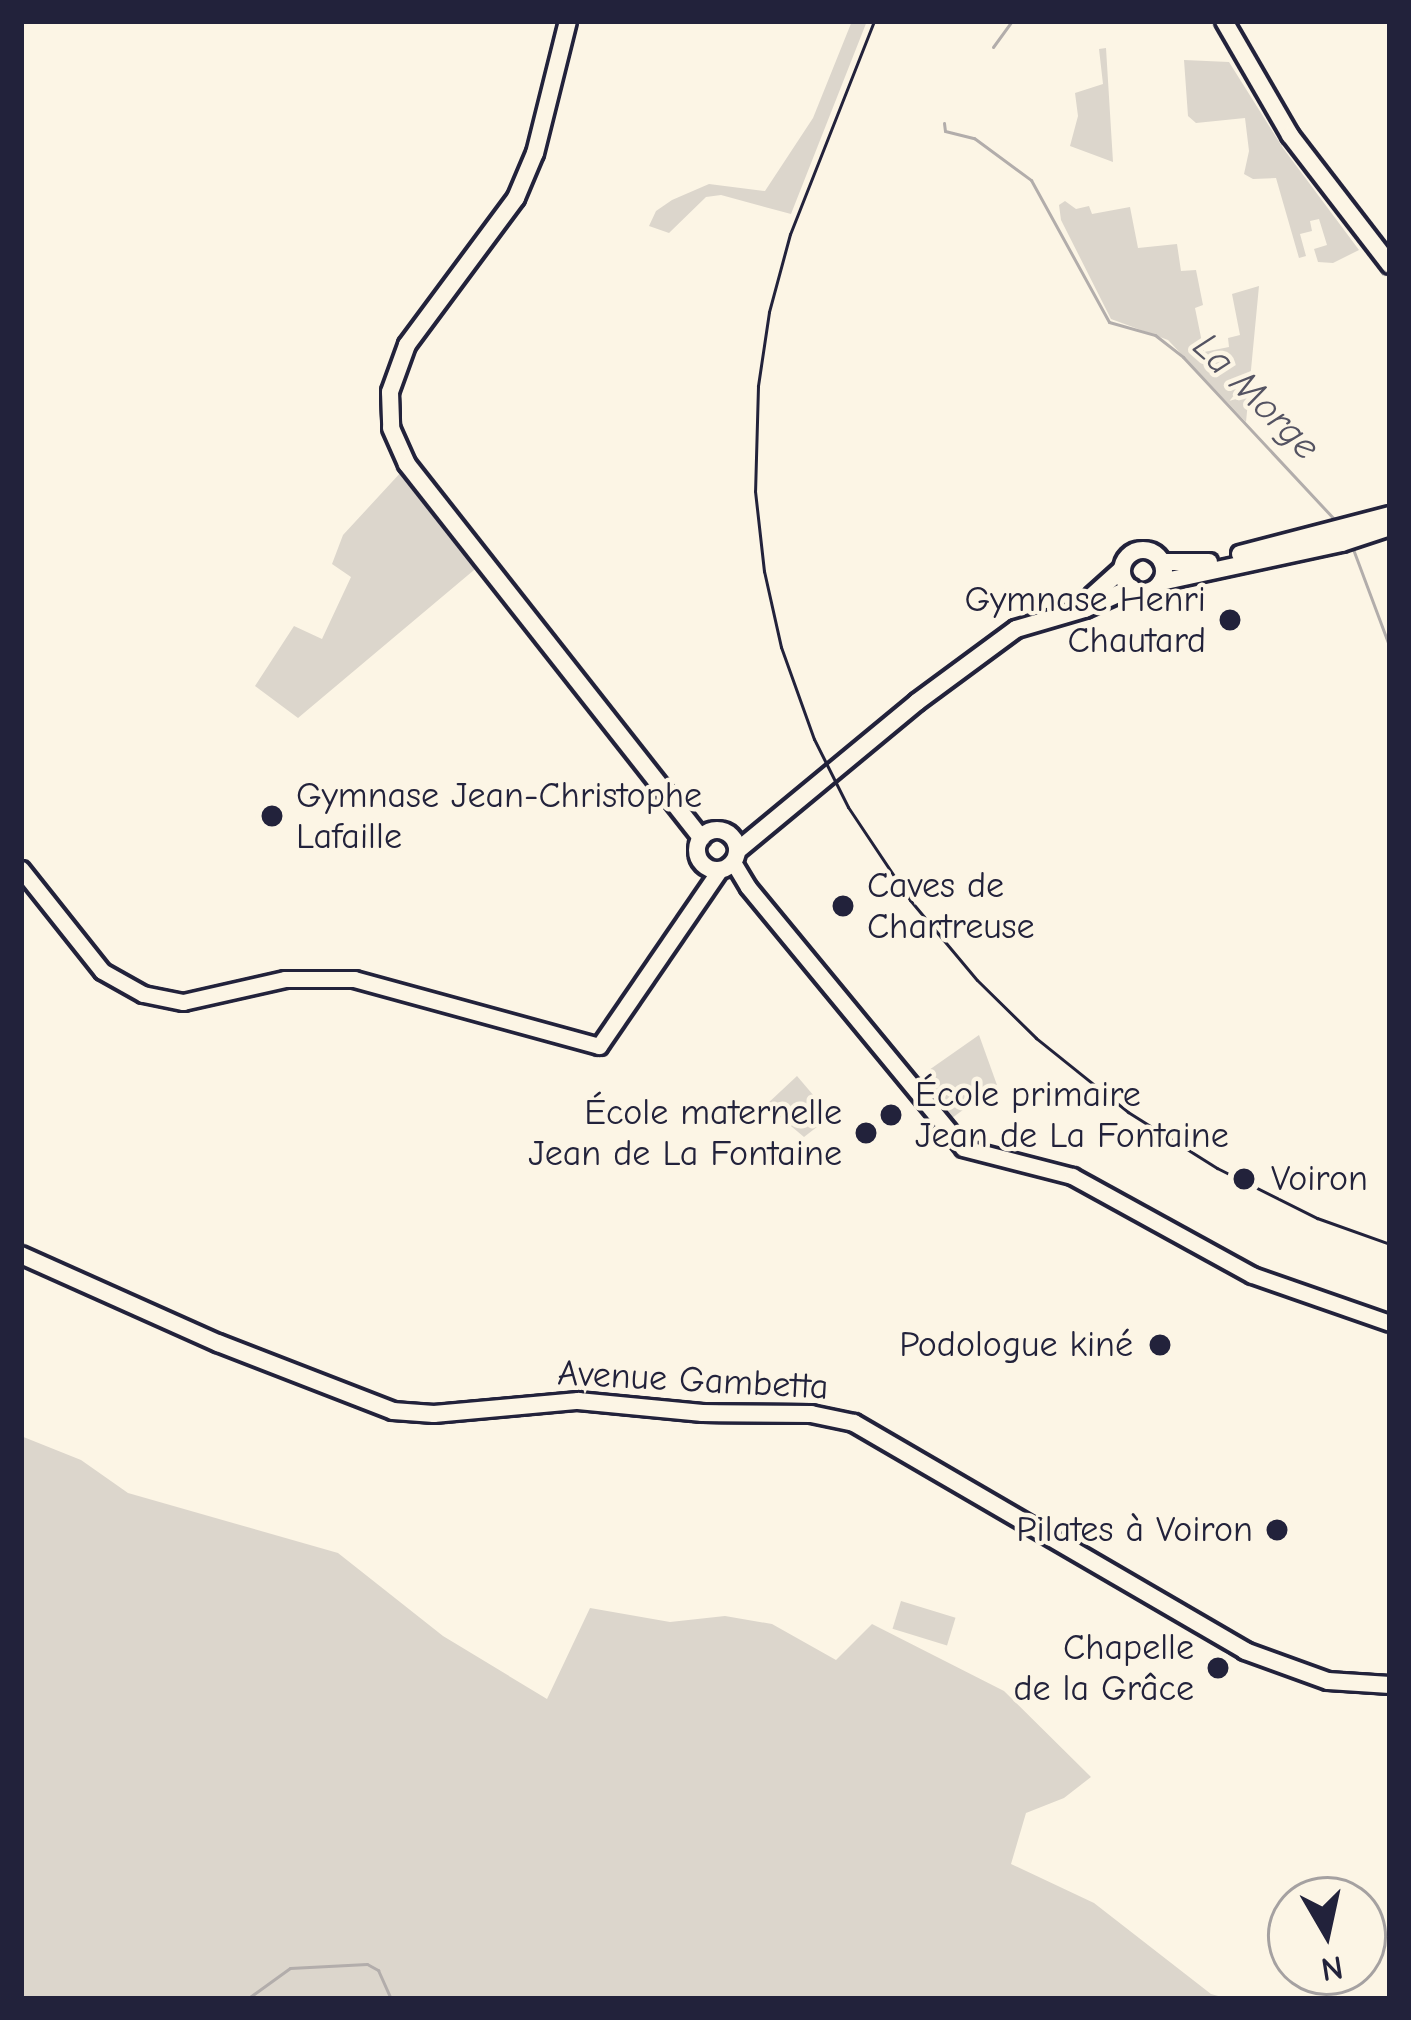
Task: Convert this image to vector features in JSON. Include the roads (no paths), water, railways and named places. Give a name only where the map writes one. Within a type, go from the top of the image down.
[{"type":"main road","points":[[568,21],[535,153],[516,198],[406,345],[390,392],[398,448],[554,654],[726,859]]},
{"type":"main road","points":[[1211,21],[1329,190],[1390,265]]},
{"type":"main road","points":[[1224,21],[1254,80]]},
{"type":"main road","points":[[706,834],[698,856],[726,859],[935,688],[1016,629],[1084,609],[1131,588],[1146,592],[1161,582],[1346,535],[1390,515]]},
{"type":"main road","points":[[935,688],[997,632],[1028,616],[1092,596],[1122,569],[1125,560],[1141,550],[1162,562],[1196,565],[1390,527]]},
{"type":"main road","points":[[1161,582],[1162,562]]},
{"type":"main road","points":[[1122,569],[1131,588]]},
{"type":"main road","name":"Avenue Gambetta","points":[[21,1255],[332,1391],[393,1412],[434,1414],[578,1402],[702,1413],[811,1414],[854,1423],[1245,1651],[1328,1681],[1390,1685]]},
{"type":"street","points":[[21,869],[114,980],[162,1000],[203,998],[292,978],[354,979],[599,1046],[726,859],[963,1148],[1072,1176],[1252,1275],[1390,1323]]},
{"type":"waterway","name":"La Morge","points":[[993,47],[1012,21]]},
{"type":"waterway","name":"La Morge","points":[[944,123],[945,131],[974,138],[1031,180],[1109,322],[1155,335],[1183,357],[1335,520]]},
{"type":"waterway","name":"La Morge","points":[[1353,549],[1390,648]]},
{"type":"waterway","name":"La Morge","points":[[1390,916],[1390,968]]},
{"type":"waterway","name":"La Morge","points":[[247,1999],[290,1968],[367,1964],[378,1970],[391,1999]]},
{"type":"railway","points":[[874,21],[790,234],[769,312],[758,386],[755,491],[764,571],[781,647],[814,739],[848,807],[910,900],[977,980],[1036,1038],[1128,1112],[1217,1168],[1317,1218],[1390,1244]]},
{"type":"place","name":"Gymnase Henri Chautard","points":[[1230,620]]},
{"type":"place","name":"Gymnase Jean-Christophe Lafaille","points":[[272,816]]},
{"type":"place","name":"Caves de Chartreuse","points":[[843,906]]},
{"type":"place","name":"École primaire Jean de La Fontaine","points":[[891,1115]]},
{"type":"place","name":"École maternelle Jean de La Fontaine","points":[[866,1133]]},
{"type":"place","name":"Voiron","points":[[1244,1179]]},
{"type":"place","name":"Podologue kiné","points":[[1160,1345]]},
{"type":"place","name":"Pilates à Voiron","points":[[1277,1530]]},
{"type":"place","name":"Chapelle de la Grâce","points":[[1218,1668]]}]
